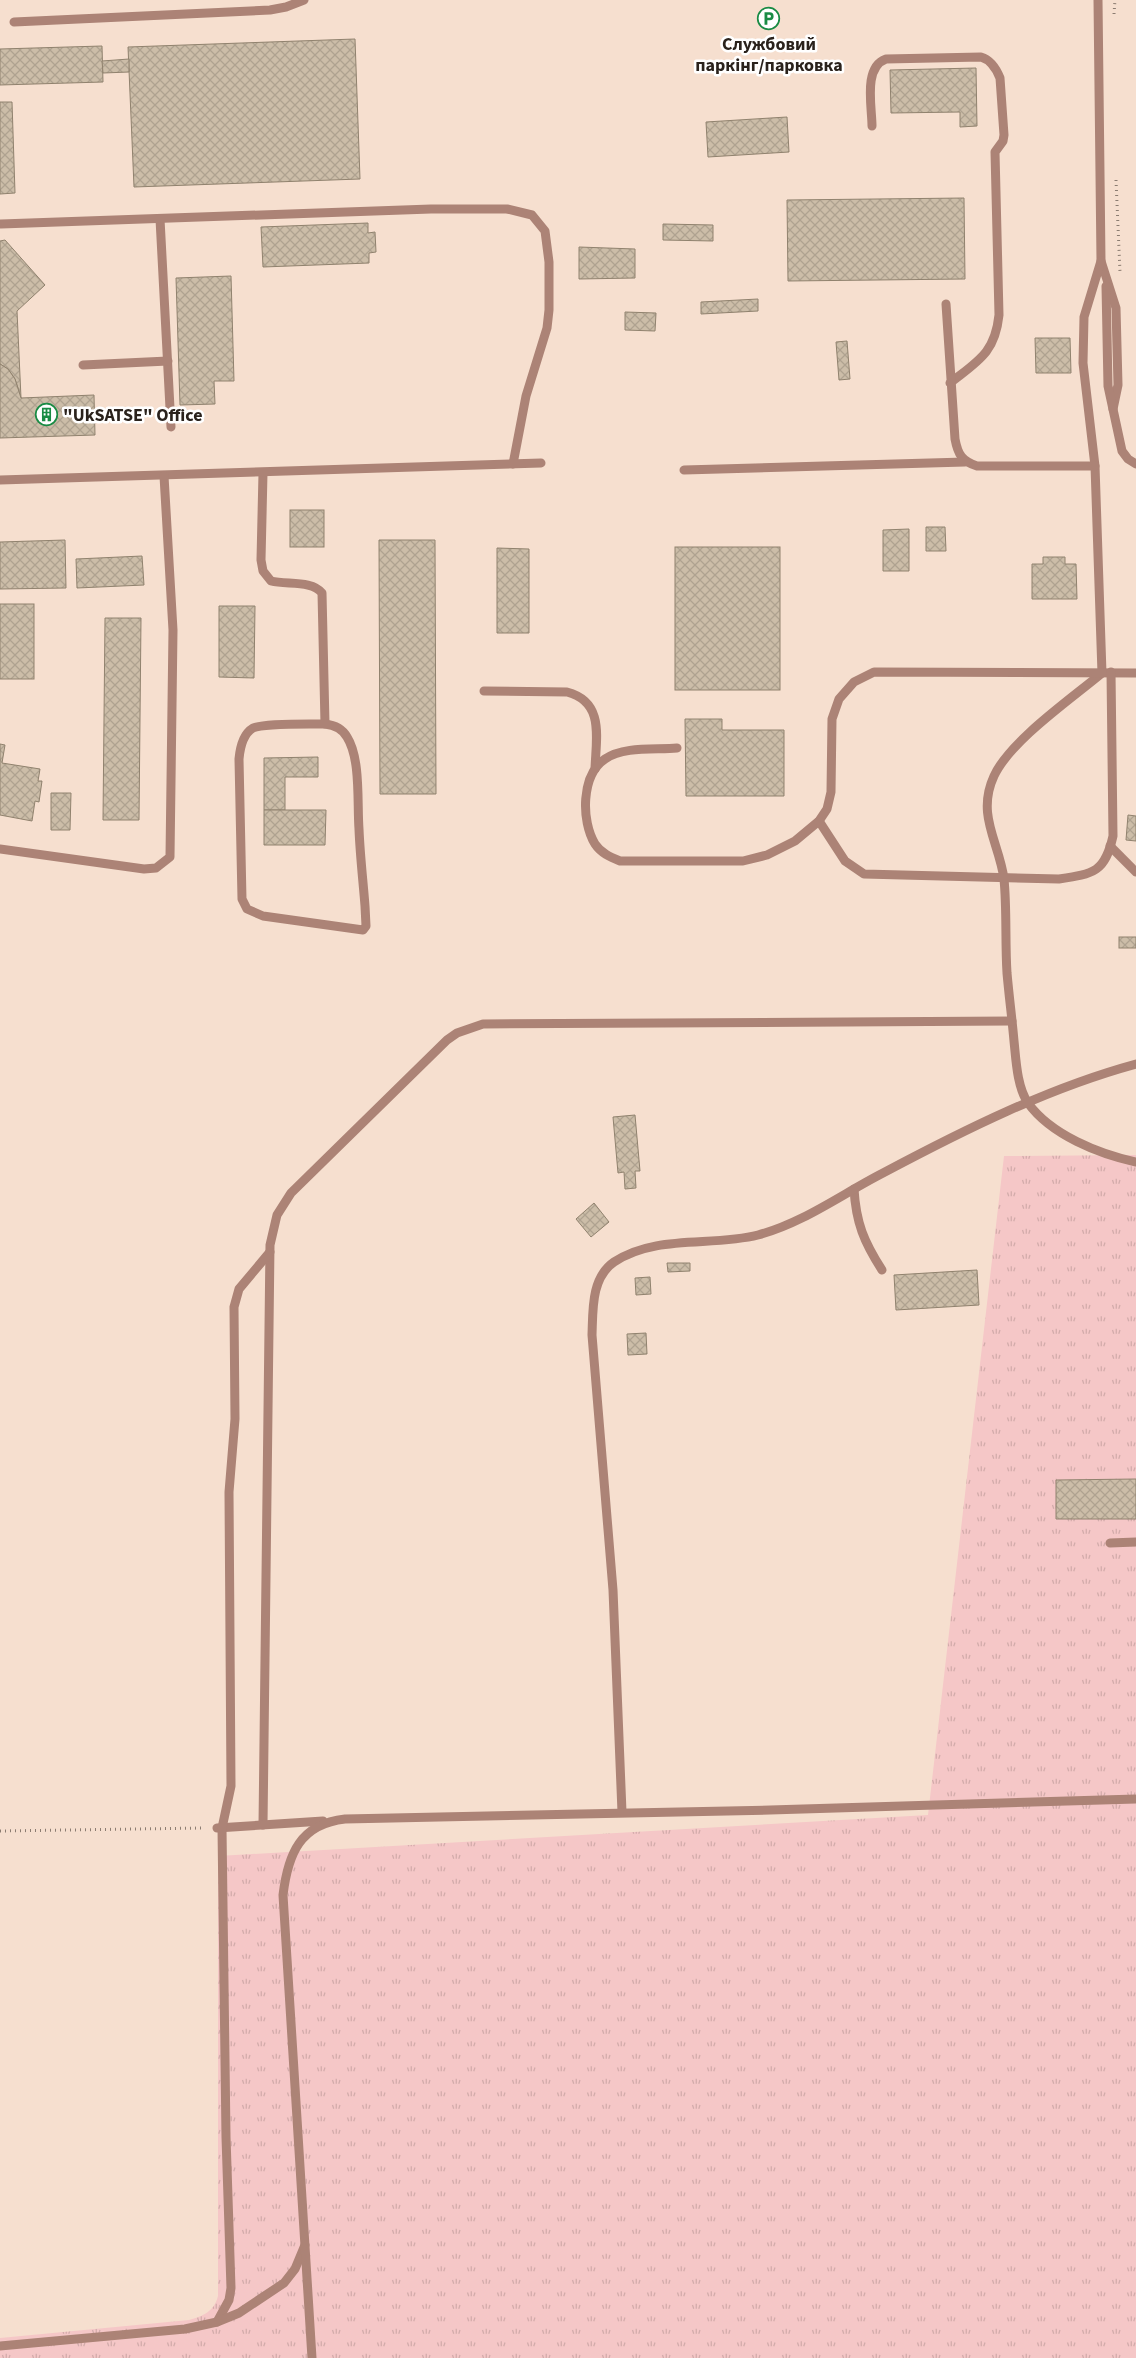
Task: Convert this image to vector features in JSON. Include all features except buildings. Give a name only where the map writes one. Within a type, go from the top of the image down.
[{"type":"lane","points":[[14,22],[270,10],[286,7],[304,0]]},
{"type":"lane","points":[[1098,0],[1101,261],[1106,279],[1108,386],[1122,451],[1128,459],[1136,464]]},
{"type":"lane","points":[[872,126],[871,78],[875,66],[880,61],[886,59],[981,57],[989,60],[997,70],[1000,78],[1004,135],[1003,141],[995,152],[998,333],[992,347],[950,383]]},
{"type":"lane","points":[[1,224],[431,209],[507,209],[532,215],[545,231],[549,262],[549,310],[545,336],[526,396],[513,464]]},
{"type":"lane","points":[[160,219],[171,427]]},
{"type":"lane","points":[[819,821],[845,861],[864,874],[1059,879],[1082,876],[1099,868],[1108,857],[1113,836],[1107,672],[1094,466],[1083,354],[1084,317],[1101,261]]},
{"type":"lane","points":[[946,304],[950,383],[956,446],[958,453],[965,462]]},
{"type":"lane","points":[[84,365],[168,361]]},
{"type":"lane","points":[[684,470],[965,462],[977,466],[1094,466]]},
{"type":"lane","points":[[0,480],[541,463]]},
{"type":"lane","points":[[262,473],[261,560],[263,571],[271,580],[312,585],[318,587],[322,593],[325,724]]},
{"type":"lane","points":[[0,849],[144,869],[156,868],[170,857],[173,630],[164,476]]},
{"type":"lane","points":[[677,748],[619,752],[605,759],[595,769],[589,780],[586,811],[588,828],[595,845],[606,856],[620,862],[744,861],[784,848],[819,821],[827,809],[831,792],[832,718],[839,699],[854,682],[874,672],[1136,672]]},
{"type":"lane","points":[[1107,672],[1018,743],[1002,760],[993,777],[987,795],[987,817],[1004,877],[1007,974],[1020,1084],[1027,1102],[1060,1133],[1136,1162]]},
{"type":"lane","points":[[484,691],[567,692],[579,695],[588,703],[594,714],[597,729],[595,769]]},
{"type":"lane","points":[[325,724],[341,729],[346,735],[352,751],[356,773],[365,906],[366,926],[363,930],[263,916],[247,909],[242,899],[239,759],[241,746],[246,735],[258,727],[325,724]]},
{"type":"lane","points":[[1110,846],[1136,872]]},
{"type":"lane","points":[[264,1825],[270,1252],[276,1215],[291,1193],[446,1040],[483,1024],[1012,1021]]},
{"type":"lane","points":[[622,1812],[613,1590],[592,1335],[593,1301],[603,1273],[614,1263],[627,1256],[664,1245],[756,1235],[799,1219],[854,1189],[1027,1102],[1096,1076],[1136,1064]]},
{"type":"lane","points":[[854,1189],[859,1227],[865,1242],[882,1270]]},
{"type":"lane","points":[[217,2322],[225,2310],[230,2288],[219,1828],[231,1786],[229,1492],[235,1432],[234,1307],[239,1290],[270,1252]]},
{"type":"lane","points":[[1110,1542],[1136,1542]]},
{"type":"lane","points":[[219,1828],[327,1821],[1136,1799]]},
{"type":"lane","points":[[312,2358],[283,1895],[285,1878],[294,1848],[305,1836],[327,1821]]},
{"type":"lane","points":[[0,2346],[185,2329],[217,2322],[239,2313],[284,2284],[295,2269],[306,2241]]},
{"type":"path","points":[[1113,20],[1115,0]]},
{"type":"path","points":[[1116,174],[1120,279]]},
{"type":"path","points":[[0,1831],[219,1828]]},
{"type":"green space","points":[[1136,1155],[1136,2358],[0,2358],[0,2338],[189,2320],[199,2317],[214,2306],[218,2296],[218,1856],[928,1815],[1004,1156]]},
{"type":"place","name":"Службовий паркінг/парковка","points":[[769,19]]},
{"type":"place","name":"\"UkSATSE\" Office","points":[[47,415]]}]
